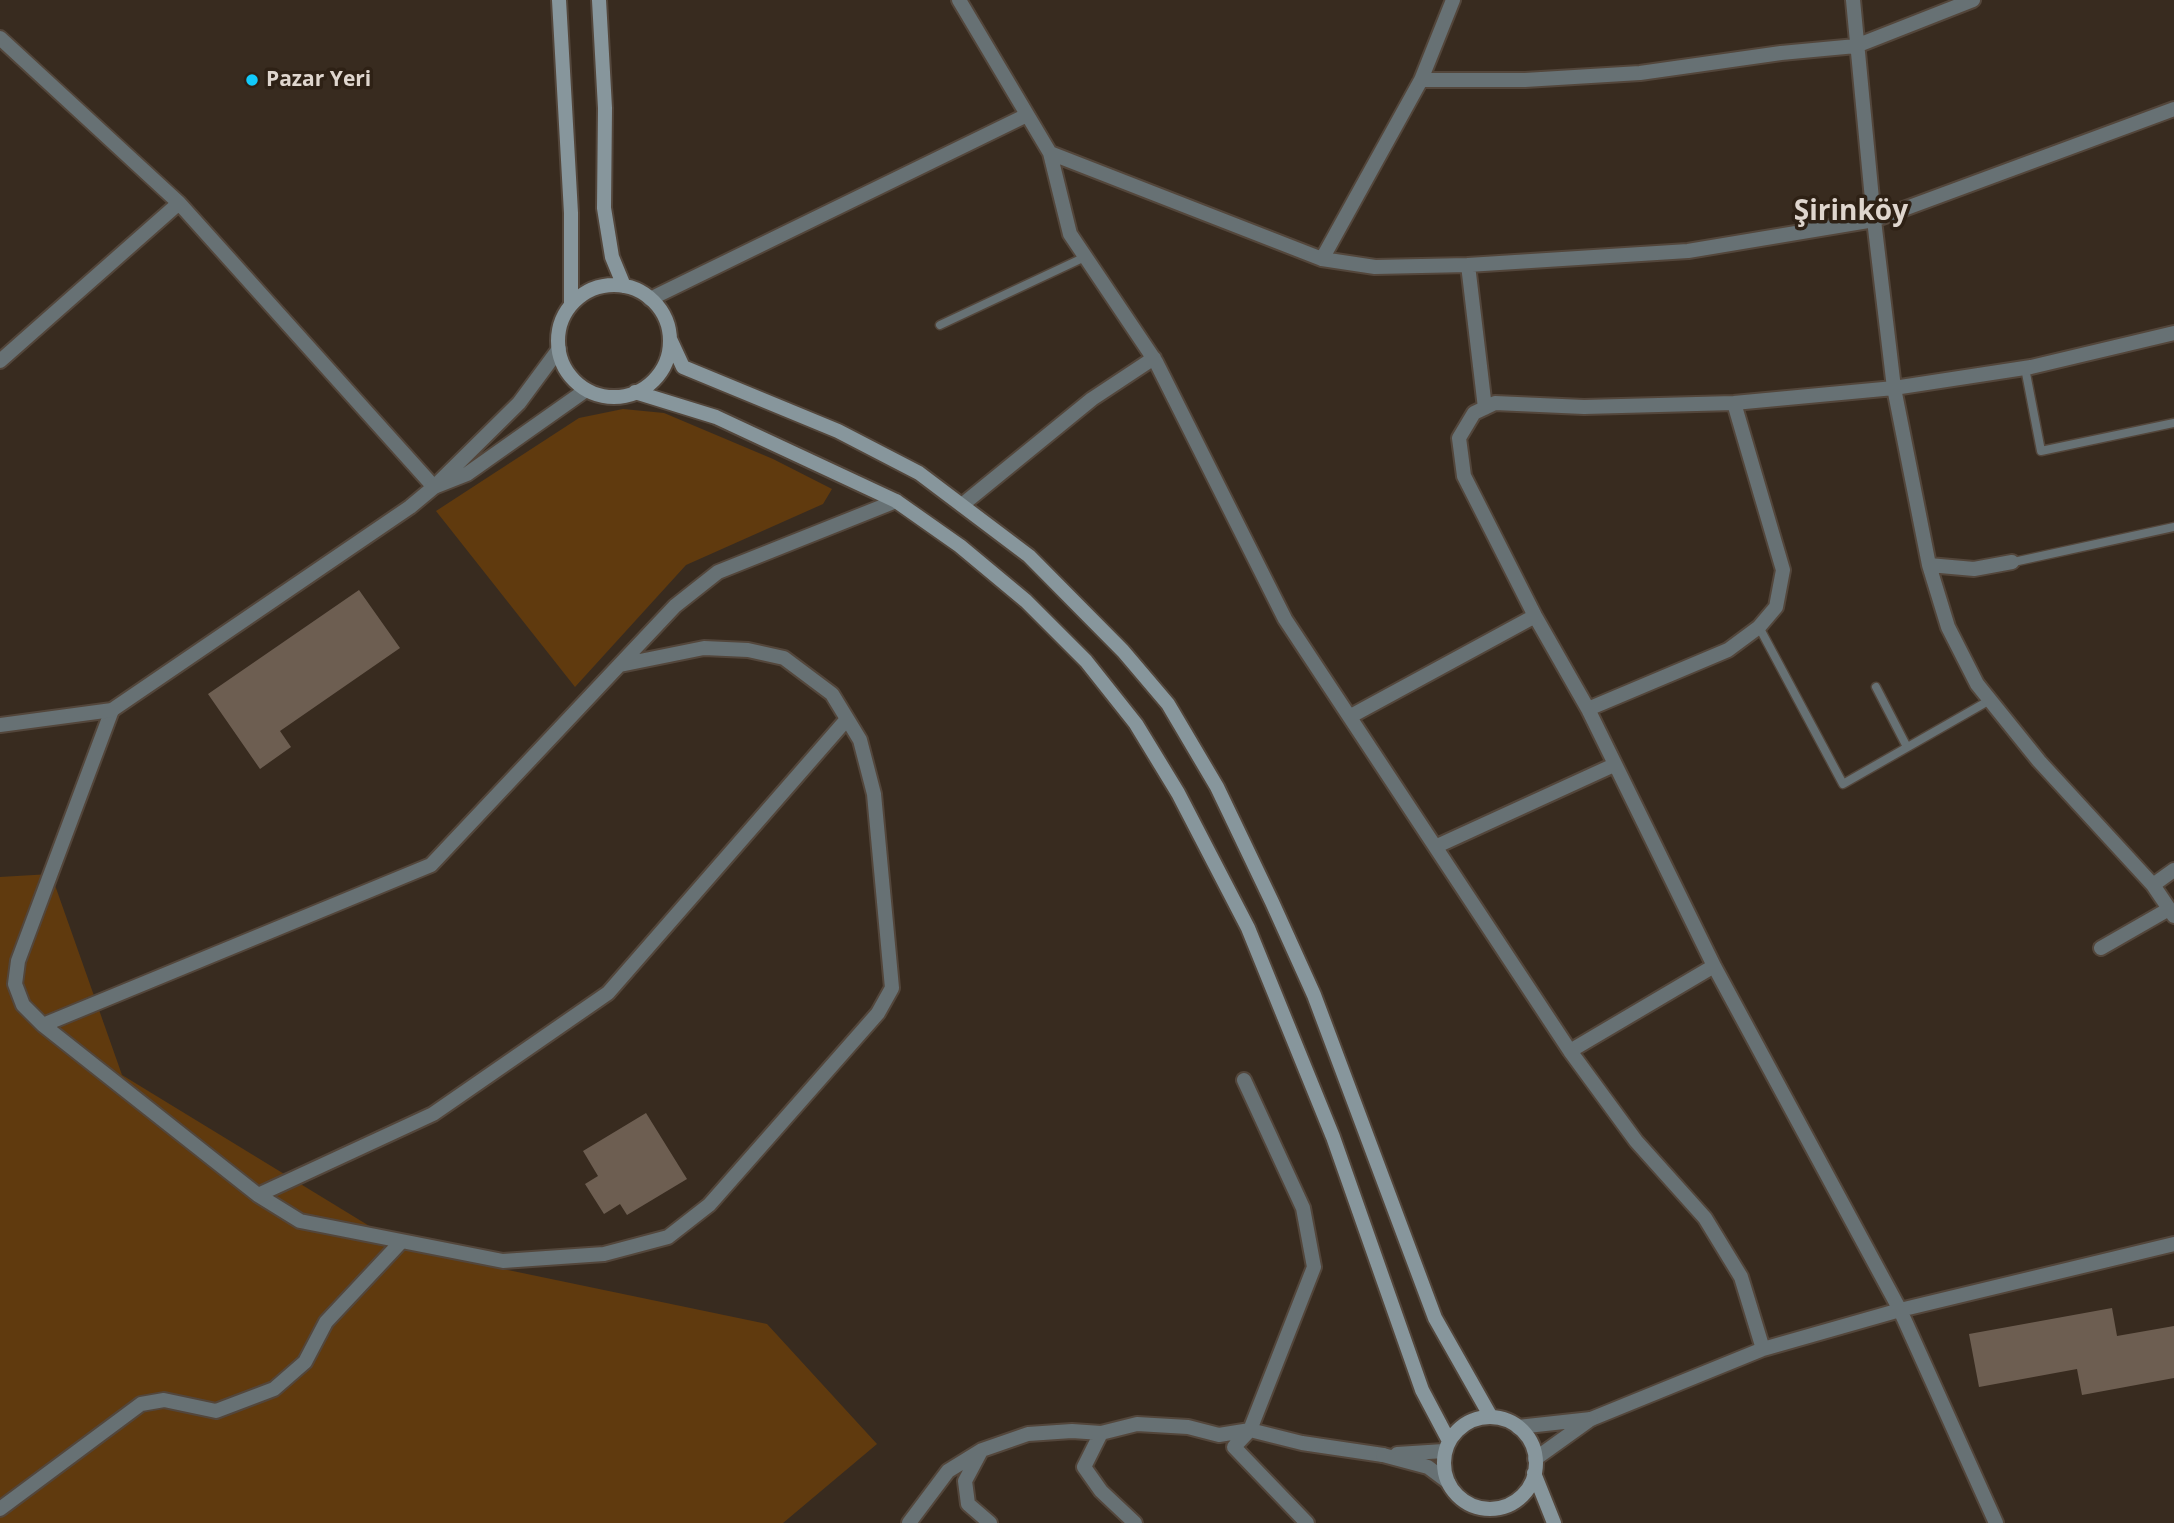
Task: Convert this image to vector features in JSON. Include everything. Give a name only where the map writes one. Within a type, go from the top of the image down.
[{"type":"main road","points":[[559,0],[571,214],[571,305],[558,334],[559,349],[573,379],[586,390],[611,396],[635,393],[716,417],[896,501],[960,546],[1016,593],[1086,661],[1136,724],[1178,793],[1248,928],[1332,1137],[1422,1391],[1447,1446]]},
{"type":"main road","points":[[599,0],[605,108],[604,208],[612,257],[624,286]]},
{"type":"main road","points":[[571,305],[595,288],[624,286],[650,299],[666,321],[670,339],[683,367],[838,431],[919,473],[1028,556],[1123,651],[1168,704],[1217,787],[1314,995],[1436,1318],[1491,1417]]},
{"type":"main road","points":[[635,393],[661,371],[668,356],[670,339]]},
{"type":"main road","points":[[1535,1466],[1519,1499],[1492,1509],[1463,1501],[1448,1482],[1443,1464],[1447,1446],[1467,1423],[1491,1417],[1518,1427],[1528,1437],[1554,1523]]},
{"type":"main road","points":[[1492,1509],[1502,1523]]},
{"type":"street","points":[[959,0],[1050,153],[1070,234],[1154,359],[1285,619],[1570,1051],[1636,1141],[1704,1219],[1741,1277],[1763,1349]]},
{"type":"street","points":[[1322,259],[1421,80],[1453,0]]},
{"type":"street","points":[[1853,0],[1874,220],[1894,388],[1928,565],[1948,627],[1977,684],[2039,761],[2153,886],[2171,913],[2101,948]]},
{"type":"street","points":[[1421,80],[1525,80],[1640,73],[1781,53],[1856,46],[1973,0]]},
{"type":"street","points":[[0,38],[179,203],[434,487]]},
{"type":"street","points":[[1050,153],[1322,259],[1375,267],[1468,265],[1688,251],[1874,220],[2174,109]]},
{"type":"street","points":[[650,299],[1027,115]]},
{"type":"street","points":[[0,361],[179,203]]},
{"type":"street","points":[[1468,265],[1485,408]]},
{"type":"street","points":[[1996,1523],[1900,1310],[1714,966],[1588,709],[1535,616],[1464,476],[1459,438],[1474,413],[1495,403],[1584,407],[1734,403],[1894,388],[2025,368],[2174,333]]},
{"type":"street","points":[[0,725],[112,710],[410,507],[519,404],[559,349]]},
{"type":"street","points":[[962,505],[1092,399],[1154,359]]},
{"type":"street","points":[[434,487],[467,474],[586,390]]},
{"type":"street","points":[[1588,709],[1728,650],[1759,627],[1776,607],[1783,570],[1734,403]]},
{"type":"street","points":[[43,1025],[431,865],[675,606],[718,572],[896,501]]},
{"type":"street","points":[[1928,565],[1974,569],[2008,563]]},
{"type":"street","points":[[1351,716],[1535,616]]},
{"type":"street","points":[[112,710],[18,961],[15,984],[23,1006],[43,1025],[258,1195],[299,1221],[400,1243],[503,1261],[604,1254],[668,1237],[709,1205],[878,1013],[892,988],[874,794],[860,740],[832,694],[784,658],[748,650],[704,648],[620,665]]},
{"type":"street","points":[[258,1195],[433,1114],[608,993],[847,719]]},
{"type":"street","points":[[1437,846],[1614,765]]},
{"type":"street","points":[[2153,886],[2174,870]]},
{"type":"street","points":[[1570,1051],[1714,966]]},
{"type":"street","points":[[1244,1080],[1303,1208],[1314,1266],[1250,1430],[1234,1447],[1307,1523]]},
{"type":"street","points":[[0,1509],[141,1404],[164,1400],[216,1411],[274,1389],[305,1362],[326,1322],[400,1243]]},
{"type":"street","points":[[1518,1427],[1591,1419],[1763,1349],[1900,1310],[2174,1244]]},
{"type":"street","points":[[1535,1466],[1591,1419]]},
{"type":"street","points":[[909,1523],[948,1471],[982,1450],[1028,1434],[1072,1431],[1101,1433],[1137,1423],[1188,1427],[1219,1434],[1250,1430],[1301,1443],[1383,1455],[1427,1467],[1448,1482]]},
{"type":"street","points":[[1101,1433],[1084,1467],[1101,1490],[1135,1523]]},
{"type":"street","points":[[1383,1455],[1447,1446]]},
{"type":"street","points":[[982,1450],[965,1481],[968,1504],[990,1523]]},
{"type":"lane","points":[[940,325],[1085,257]]},
{"type":"lane","points":[[2025,368],[2041,451],[2174,424]]},
{"type":"lane","points":[[2008,563],[2174,527]]},
{"type":"lane","points":[[1759,627],[1843,784],[1990,700]]},
{"type":"lane","points":[[1876,687],[1907,747]]},
{"type":"shaded area","points":[[623,409],[664,413],[773,459],[832,489],[823,504],[686,565],[575,687],[436,511],[579,418]]},
{"type":"shaded area","points":[[51,874],[122,1075],[407,1249],[767,1324],[877,1444],[783,1523],[0,1523],[0,877]]},
{"type":"building","points":[[359,590],[400,648],[280,731],[291,747],[260,769],[208,694]]},
{"type":"building","points":[[646,1113],[687,1179],[627,1215],[620,1204],[604,1214],[585,1184],[598,1176],[583,1151]]},
{"type":"building","points":[[2112,1308],[2117,1336],[2174,1326],[2174,1378],[2082,1395],[2077,1369],[1979,1387],[1969,1334]]},
{"type":"place","name":"Pazar Yeri","points":[[252,80]]},
{"type":"district","name":"Şirinköy","points":[[1851,212]]}]
